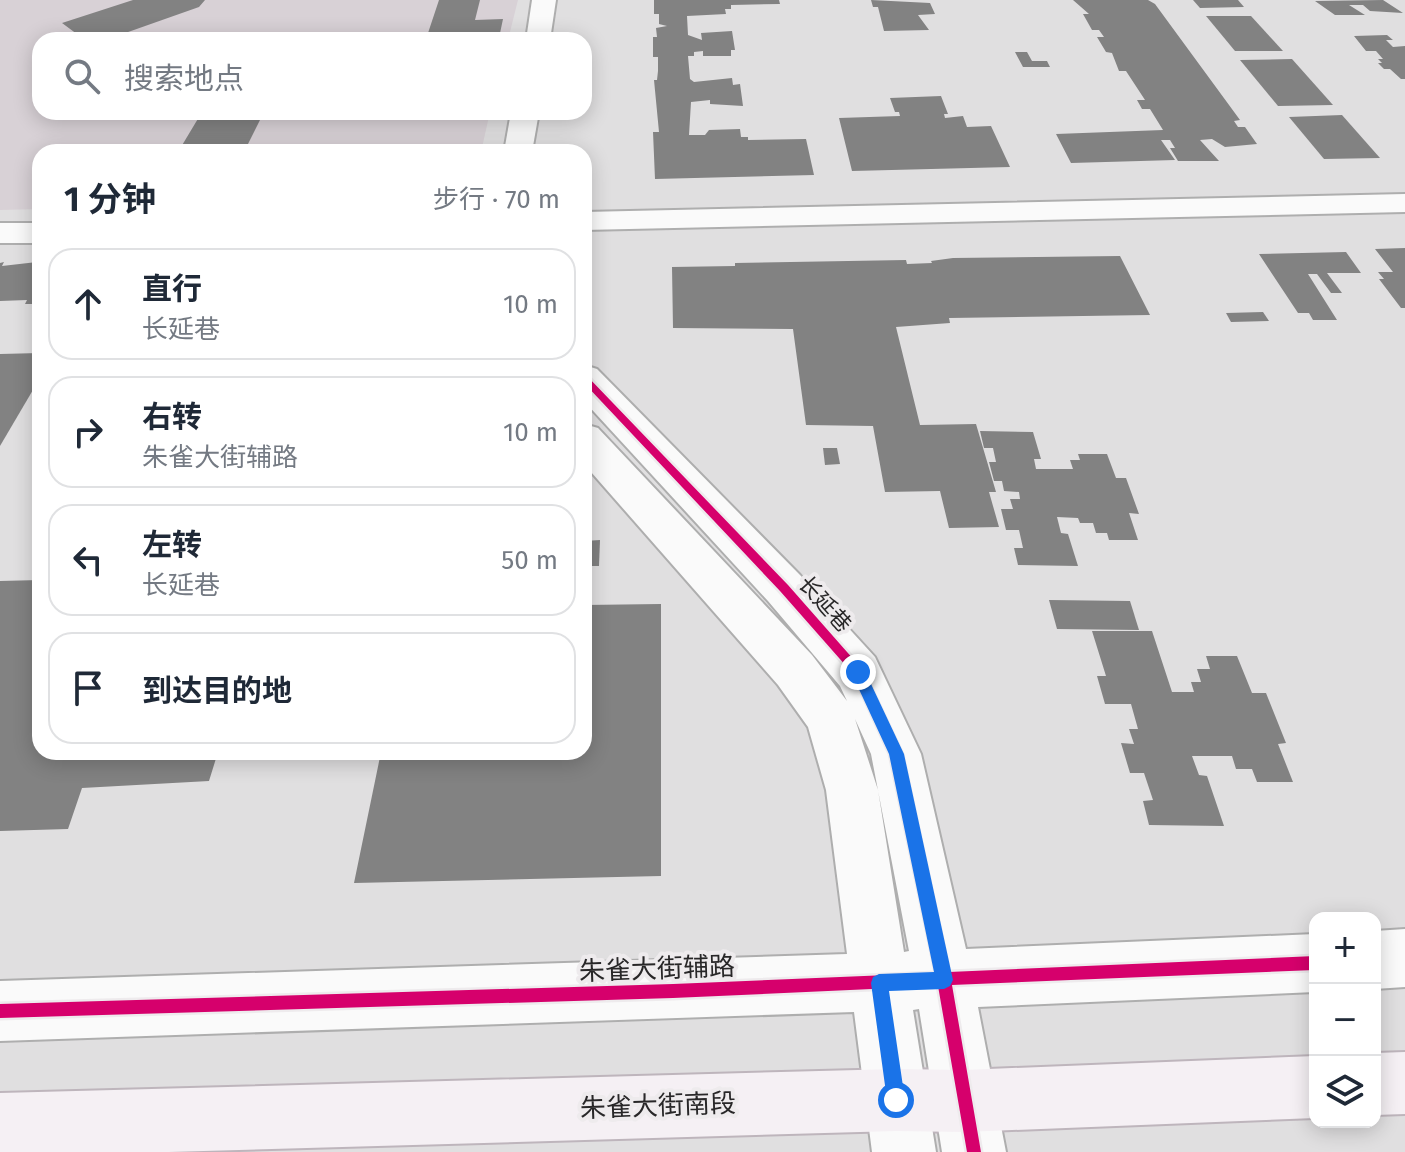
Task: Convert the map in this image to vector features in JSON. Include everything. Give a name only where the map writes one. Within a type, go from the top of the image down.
[{"type":"main road","points":[[1381,1084],[1405,1083]]},
{"type":"main road","name":"朱雀大街南段","points":[[0,1125],[969,1126],[1309,1088]]},
{"type":"street","points":[[539,32],[544,0]]},
{"type":"street","points":[[563,32],[567,0]]},
{"type":"street","points":[[519,144],[524,120]]},
{"type":"street","points":[[592,221],[1405,203]]},
{"type":"street","points":[[0,233],[32,233]]},
{"type":"street","name":"长延巷","points":[[592,386],[784,588],[858,672],[896,754],[944,980],[969,1126]]},
{"type":"street","points":[[592,447],[795,670],[830,717],[852,790],[900,1126]]},
{"type":"street","points":[[1381,960],[1405,958]]},
{"type":"street","name":"朱雀大街辅路","points":[[0,1011],[879,983],[1309,963]]},
{"type":"shaded area","points":[[0,0],[518,0],[510,32],[32,32],[32,120],[488,120],[483,144],[32,144],[32,209],[0,210]]},
{"type":"building","points":[[133,0],[205,0],[199,7],[128,32],[74,32],[62,23]]},
{"type":"building","points":[[439,0],[480,0],[475,20],[503,19],[500,32],[428,32]]},
{"type":"building","points":[[654,0],[779,0],[780,4],[731,5],[731,9],[725,9],[726,14],[687,16],[688,35],[702,40],[701,33],[732,31],[735,50],[731,50],[731,56],[703,56],[703,51],[694,52],[694,56],[688,56],[690,79],[694,82],[732,78],[733,85],[740,84],[743,106],[710,104],[710,100],[691,102],[689,135],[705,135],[709,130],[740,129],[741,137],[748,137],[748,140],[806,139],[814,175],[655,179],[653,132],[659,132],[654,80],[657,80],[658,57],[653,57],[653,37],[657,37],[656,28],[667,26],[659,24],[659,14],[654,14]]},
{"type":"building","points":[[871,0],[930,3],[935,14],[918,15],[929,30],[884,31],[878,7],[873,7]]},
{"type":"building","points":[[1073,0],[1148,0],[1155,4],[1240,120],[1234,121],[1238,127],[1245,127],[1257,144],[1225,147],[1212,139],[1200,140],[1219,161],[1178,161],[1170,148],[1175,148],[1170,140],[1161,140],[1175,160],[1071,163],[1056,134],[1163,130],[1150,109],[1142,109],[1137,100],[1145,100],[1126,71],[1119,71],[1112,53],[1106,52],[1097,37],[1104,37],[1099,30],[1092,30],[1083,14],[1089,14]]},
{"type":"building","points":[[1193,0],[1238,0],[1244,7],[1200,8]]},
{"type":"building","points":[[1383,0],[1403,13],[1370,11],[1363,5],[1349,5],[1365,15],[1335,15],[1315,1]]},
{"type":"building","points":[[1206,16],[1251,16],[1283,51],[1235,51]]},
{"type":"building","points":[[1387,35],[1393,40],[1386,40],[1393,47],[1405,46],[1405,79],[1390,69],[1384,69],[1378,63],[1382,63],[1378,59],[1383,59],[1376,51],[1366,51],[1354,36]]},
{"type":"building","points":[[1015,52],[1027,52],[1032,61],[1047,61],[1050,67],[1023,67]]},
{"type":"building","points":[[1292,59],[1333,105],[1278,106],[1240,60]]},
{"type":"building","points":[[941,96],[948,114],[944,114],[945,118],[963,116],[967,127],[991,126],[1010,167],[852,171],[839,118],[900,116],[899,112],[895,112],[890,98]]},
{"type":"building","points":[[1342,115],[1380,158],[1324,159],[1289,117]]},
{"type":"building","points":[[197,120],[260,120],[248,144],[183,144]]},
{"type":"building","points":[[1405,248],[1405,308],[1401,308],[1379,279],[1384,279],[1378,272],[1393,272],[1375,249]]},
{"type":"building","points":[[1346,252],[1361,273],[1327,273],[1342,293],[1331,293],[1317,274],[1308,274],[1337,320],[1313,320],[1309,313],[1298,313],[1259,254]]},
{"type":"building","points":[[1120,256],[1150,315],[949,318],[950,323],[896,327],[920,425],[976,424],[996,492],[989,492],[999,527],[949,528],[940,491],[885,492],[873,426],[806,425],[793,329],[673,328],[672,267],[906,260],[907,264],[953,258]]},
{"type":"building","points":[[4,262],[2,266],[32,263],[32,304],[25,304],[27,300],[0,301],[0,263]]},
{"type":"building","points":[[1263,312],[1269,321],[1231,322],[1226,313]]},
{"type":"building","points":[[32,353],[32,392],[0,446],[0,354]]},
{"type":"building","points":[[980,431],[1033,432],[1041,459],[1034,459],[1036,469],[1073,469],[1070,460],[1080,460],[1078,454],[1107,454],[1116,478],[1126,478],[1139,514],[1129,513],[1138,540],[1109,540],[1107,533],[1096,533],[1093,523],[1080,523],[1078,518],[1057,517],[1061,533],[1068,534],[1078,566],[1018,565],[1014,548],[1023,548],[1019,530],[1006,530],[1001,509],[1013,509],[1010,499],[1020,499],[1019,492],[1004,491],[1002,481],[994,481],[989,462],[996,462],[993,448],[984,448]]},
{"type":"building","points":[[823,448],[837,448],[840,464],[825,465]]},
{"type":"building","points":[[592,540],[600,540],[599,566],[592,566]]},
{"type":"building","points":[[32,580],[32,760],[216,760],[209,781],[82,788],[68,829],[0,831],[0,581]]},
{"type":"building","points":[[1049,600],[1130,601],[1139,630],[1057,629]]},
{"type":"building","points":[[661,604],[661,876],[354,883],[379,760],[592,760],[592,605]]},
{"type":"building","points":[[1092,631],[1152,631],[1172,692],[1194,692],[1191,682],[1201,682],[1197,669],[1210,669],[1206,656],[1237,656],[1252,693],[1266,693],[1286,743],[1278,744],[1293,782],[1257,782],[1252,769],[1236,769],[1232,756],[1192,756],[1199,775],[1207,776],[1224,826],[1149,825],[1143,801],[1153,800],[1144,773],[1130,773],[1121,743],[1134,744],[1129,729],[1138,729],[1131,704],[1105,704],[1097,676],[1106,676]]},
{"type":"cycle path","points":[[592,386],[784,588],[858,672],[896,754],[944,980],[974,1152]]},
{"type":"cycle path","points":[[0,1011],[673,991],[1309,963]]},
{"type":"route","points":[[858,672],[896,754],[944,980],[879,983],[896,1100]]}]
